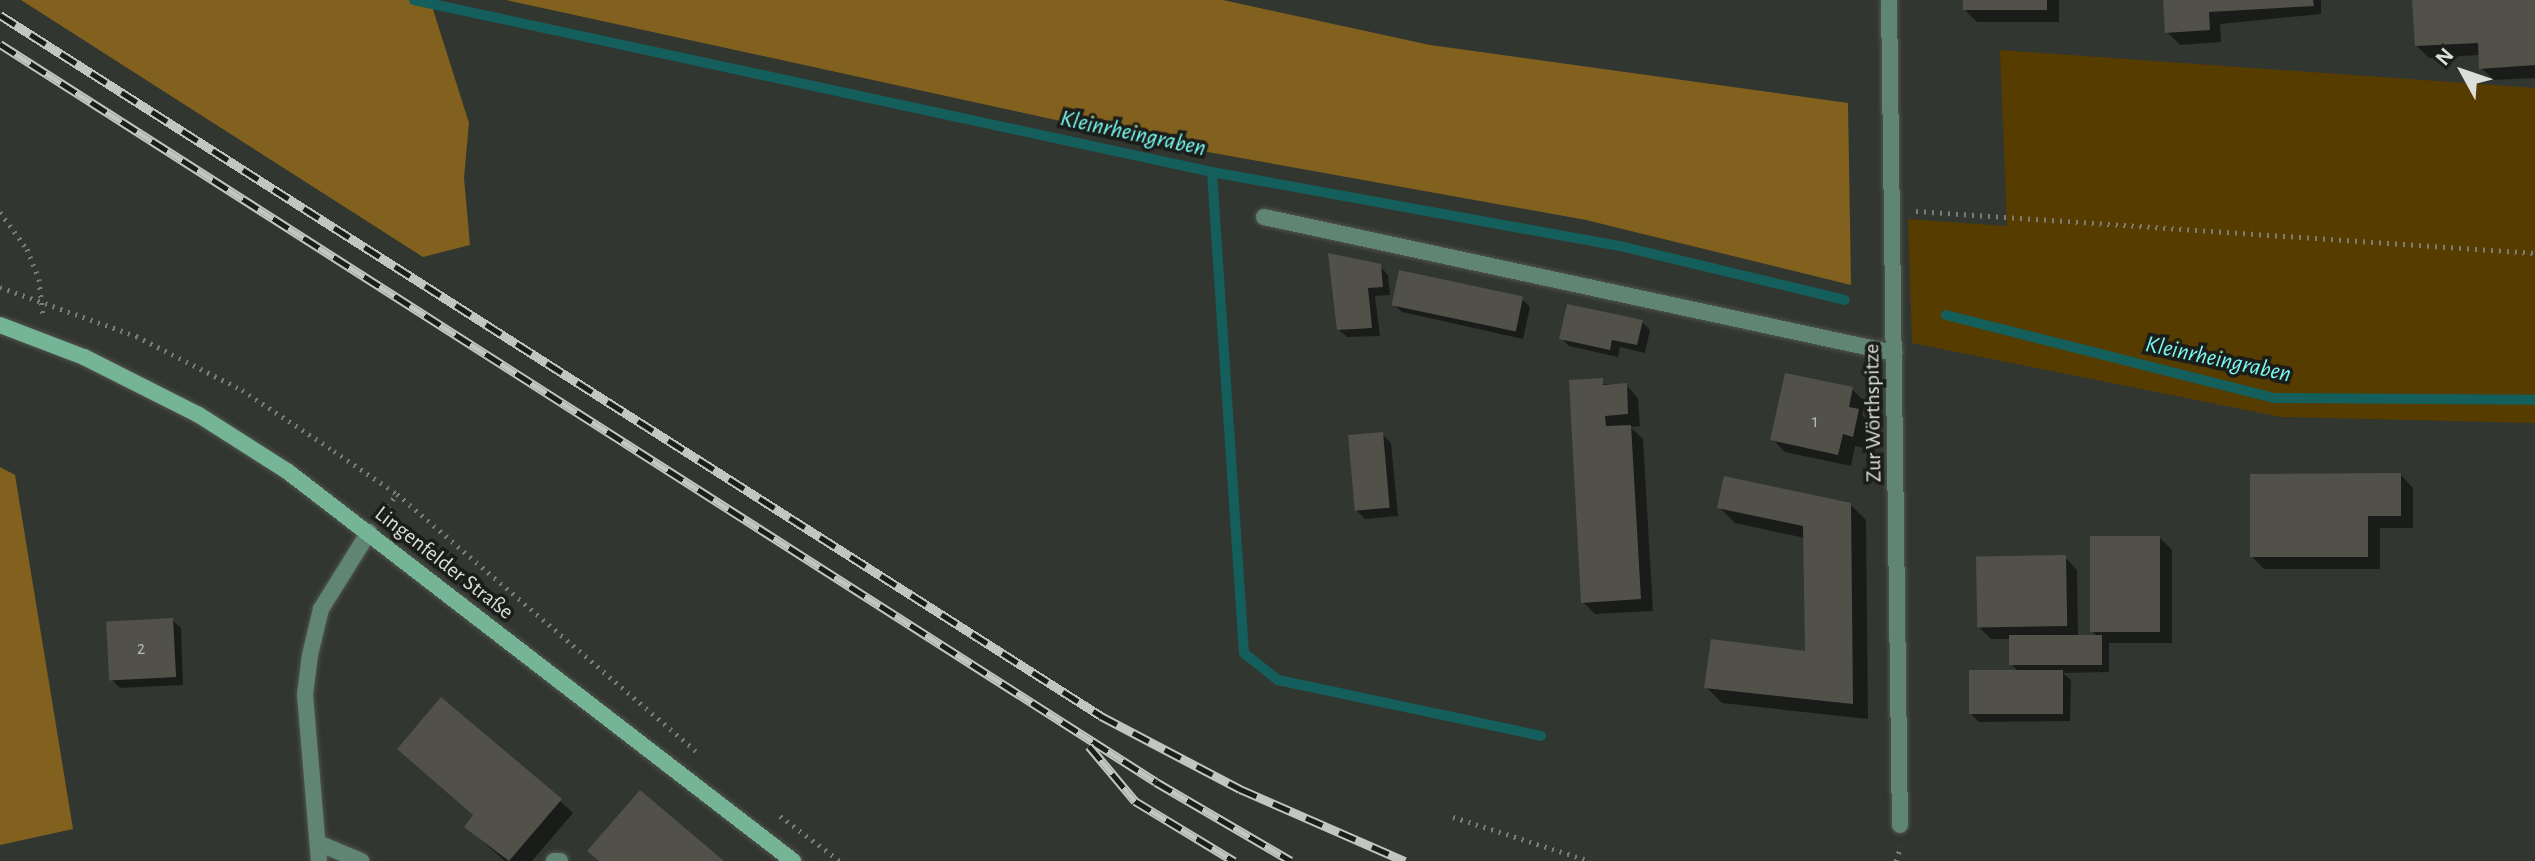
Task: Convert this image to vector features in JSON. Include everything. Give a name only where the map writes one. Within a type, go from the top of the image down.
[{"type":"main road","name":"Lingenfelder Straße","points":[[0,325],[43,340],[199,415],[287,471],[793,861]]},
{"type":"street","name":"Zur Wörthspitze","points":[[1889,0],[1900,825]]},
{"type":"street","points":[[1264,217],[1894,353]]},
{"type":"street","points":[[319,861],[305,695],[310,655],[321,609],[369,532]]},
{"type":"street","points":[[318,843],[361,861]]},
{"type":"path","points":[[1891,210],[2535,253]]},
{"type":"path","points":[[0,212],[27,249],[44,303],[43,340]]},
{"type":"path","points":[[0,287],[136,336],[228,383],[334,451],[397,494],[700,755]]},
{"type":"path","points":[[777,813],[840,861]]},
{"type":"path","points":[[1453,817],[1590,861]]},
{"type":"shaded area","points":[[21,0],[430,0],[469,123],[464,178],[470,245],[423,257]]},
{"type":"shaded area","points":[[506,0],[1223,0],[1430,45],[1848,103],[1851,285],[1586,220],[1180,147]]},
{"type":"shaded area","points":[[2000,50],[2535,88],[2535,423],[2281,417],[1912,343],[1908,219],[2007,226]]},
{"type":"shaded area","points":[[0,467],[15,475],[73,829],[0,845]]},
{"type":"building","points":[[1963,0],[2047,0],[2047,10],[1963,10]]},
{"type":"building","points":[[2163,0],[2313,0],[2314,6],[2209,12],[2210,30],[2165,33]]},
{"type":"building","points":[[2412,0],[2535,0],[2535,65],[2479,69],[2478,43],[2415,46]]},
{"type":"building","points":[[1328,253],[1381,264],[1383,287],[1368,288],[1372,328],[1337,330]]},
{"type":"building","points":[[1399,270],[1523,296],[1516,332],[1392,305]]},
{"type":"building","points":[[1567,304],[1643,320],[1637,345],[1612,340],[1610,350],[1559,339]]},
{"type":"building","points":[[1785,373],[1853,387],[1849,407],[1859,409],[1853,437],[1843,434],[1838,455],[1770,440]]},
{"type":"building","points":[[1603,378],[1603,385],[1627,383],[1628,414],[1605,416],[1606,426],[1631,425],[1641,599],[1581,603],[1569,380]]},
{"type":"building","points":[[1383,432],[1390,508],[1355,511],[1348,435]]},
{"type":"building","points":[[2401,473],[2401,516],[2368,516],[2368,557],[2250,557],[2250,474]]},
{"type":"building","points":[[1724,476],[1851,503],[1853,704],[1704,688],[1711,639],[1805,651],[1803,526],[1717,508]]},
{"type":"building","points":[[2090,536],[2160,536],[2160,632],[2090,632]]},
{"type":"building","points":[[2066,555],[2067,626],[1977,628],[1976,557]]},
{"type":"building","points":[[173,618],[176,677],[109,680],[106,622]]},
{"type":"building","points":[[2009,635],[2102,635],[2102,665],[2009,665]]},
{"type":"building","points":[[1969,670],[2063,670],[2063,714],[1969,714]]},
{"type":"building","points":[[441,697],[562,799],[509,861],[464,827],[473,815],[397,749]]},
{"type":"building","points":[[640,790],[724,861],[599,861],[587,851]]},
{"type":"waterway","name":"Kleinrheingraben","points":[[414,0],[1212,172],[1620,246],[1845,300]]},
{"type":"waterway","points":[[1212,172],[1244,653],[1278,680],[1541,736]]},
{"type":"waterway","name":"Kleinrheingraben","points":[[1946,315],[2275,398],[2535,400]]},
{"type":"railway","points":[[0,15],[1101,716],[1240,789],[1405,861]]},
{"type":"railway","points":[[0,44],[1156,782],[1291,861]]},
{"type":"railway","points":[[1089,746],[1135,801],[1234,861]]}]
